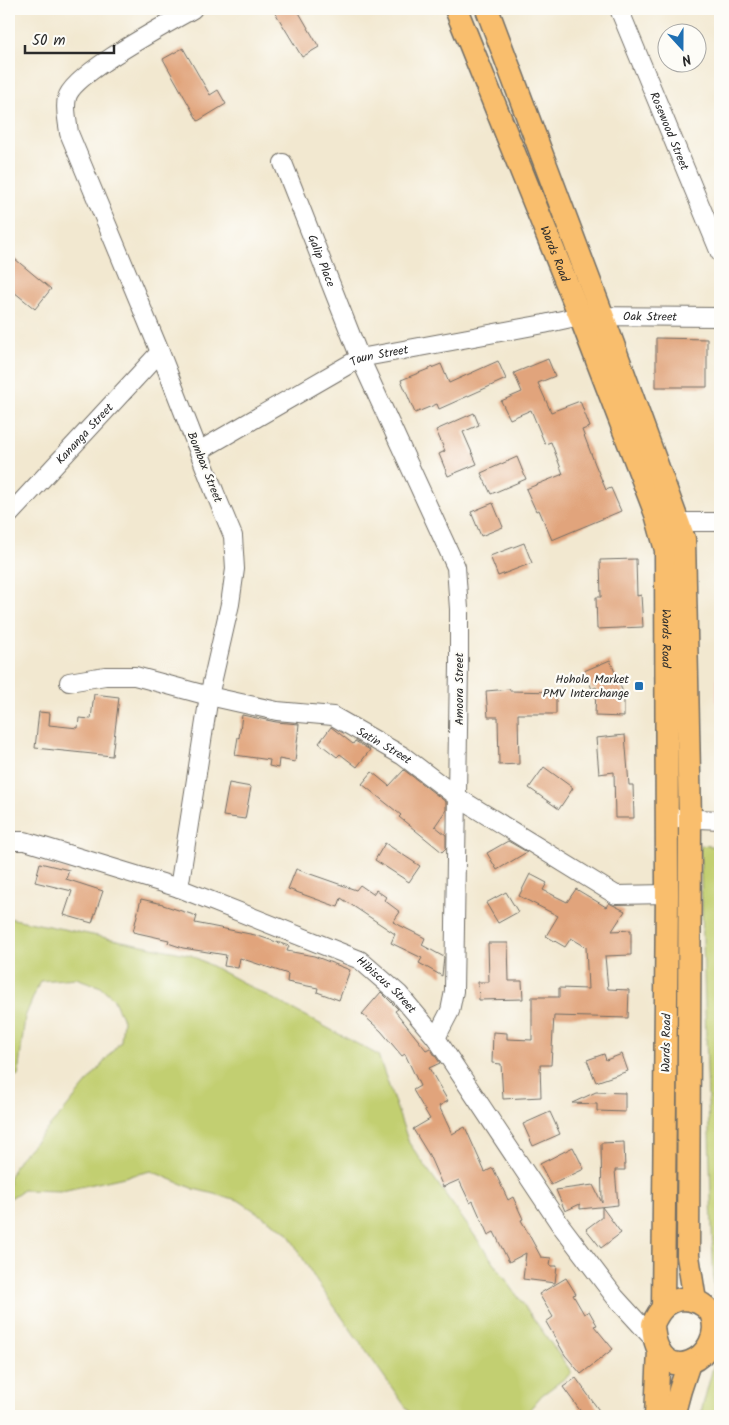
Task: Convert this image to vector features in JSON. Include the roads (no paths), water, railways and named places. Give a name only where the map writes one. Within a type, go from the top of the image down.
[{"type":"main road","name":"Wards Road","points":[[456,9],[580,316],[656,514],[666,550],[667,894],[660,1311]]},
{"type":"main road","name":"Wards Road","points":[[487,9],[684,539],[690,818],[688,1256],[694,1301]]},
{"type":"main road","points":[[658,1347],[664,1357],[670,1361],[683,1364],[698,1360],[706,1355],[716,1338],[714,1320],[710,1312],[703,1305],[694,1301],[675,1300],[660,1311],[653,1324],[658,1347],[659,1415]]},
{"type":"main road","points":[[659,1415],[689,1363]]},
{"type":"street","name":"Bombax Street","points":[[179,888],[209,696],[230,604],[235,569],[234,536],[69,132],[66,112],[67,97],[72,88],[90,71],[193,9]]},
{"type":"street","name":"Rosewood Street","points":[[620,9],[720,254]]},
{"type":"street","name":"Galip Place","points":[[284,163],[360,358]]},
{"type":"street","name":"Oak Street","points":[[580,316],[720,317]]},
{"type":"street","name":"Taun Street","points":[[199,451],[360,358],[580,316]]},
{"type":"street","name":"Kananga Street","points":[[9,516],[160,352]]},
{"type":"street","name":"Amoora Street","points":[[360,358],[456,567],[459,609],[459,664],[454,991],[450,1011],[436,1038]]},
{"type":"street","points":[[656,514],[679,522],[720,522]]},
{"type":"street","name":"Satin Street","points":[[69,682],[105,676],[135,676],[209,696],[277,711],[333,716],[403,756],[457,797],[616,895],[667,894]]},
{"type":"street","points":[[667,817],[720,820]]},
{"type":"street","name":"Hibiscus Street","points":[[9,841],[25,841],[179,888],[360,960],[400,994],[436,1038],[555,1217],[614,1298],[629,1311],[658,1347]]},
{"type":"street","points":[[629,1311],[660,1311]]},
{"type":"place","name":"Hohola Market PMV Interchange","points":[[639,686]]}]
